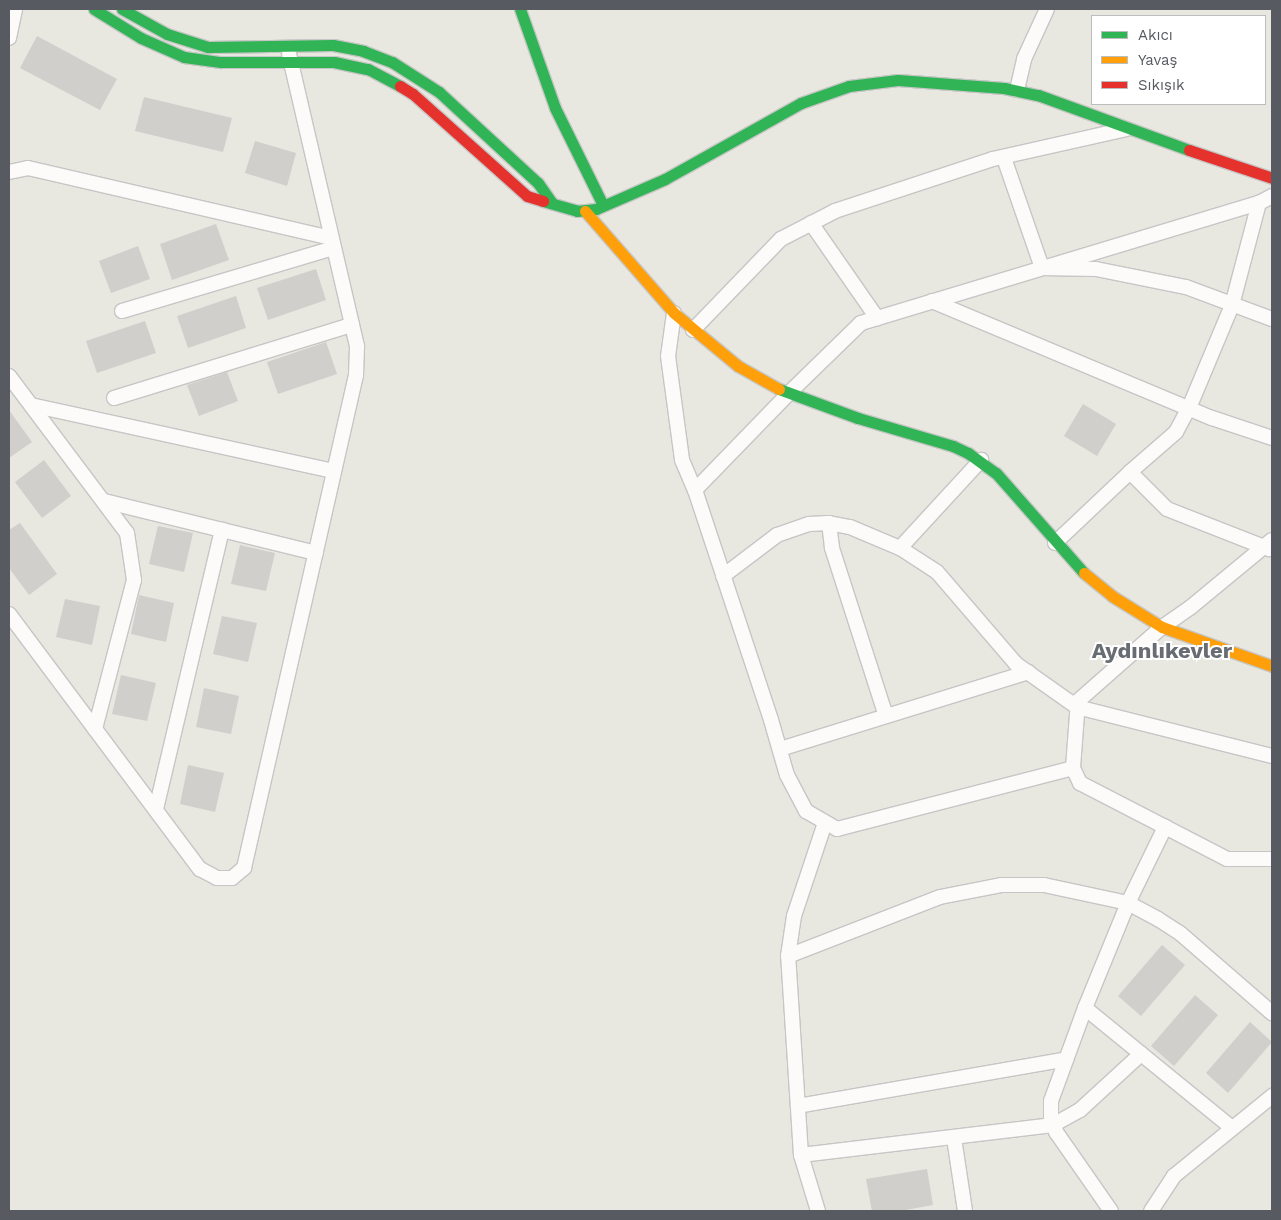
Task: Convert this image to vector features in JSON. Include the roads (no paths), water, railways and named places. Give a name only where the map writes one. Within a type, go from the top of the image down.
[{"type":"street","points":[[9,38],[15,9]]},
{"type":"street","points":[[94,9],[148,42],[184,56],[221,62],[292,64],[334,62],[350,65],[386,77],[420,100],[527,196],[552,202],[567,209],[585,211],[604,206],[665,179],[801,103],[849,86],[898,80],[1018,90],[1058,101],[1126,129],[1272,178]]},
{"type":"street","points":[[122,9],[152,27],[195,44],[221,48],[333,45],[348,47],[378,56],[409,71],[446,99],[538,183],[552,202]]},
{"type":"street","points":[[520,9],[555,108],[604,206]]},
{"type":"street","points":[[1018,90],[1024,59],[1047,9]]},
{"type":"street","points":[[9,614],[200,869],[217,878],[232,878],[244,868],[356,375],[357,346],[287,46]]},
{"type":"street","points":[[693,330],[781,239],[835,211],[904,187],[1004,158],[1126,129]]},
{"type":"street","points":[[1004,158],[1042,268]]},
{"type":"street","points":[[9,172],[28,168],[332,243]]},
{"type":"street","points":[[695,490],[788,394],[861,323],[1259,203],[1272,196]]},
{"type":"street","points":[[1055,543],[1130,472],[1176,432],[1189,408],[1232,305],[1259,203]]},
{"type":"street","points":[[585,211],[674,313],[738,366],[788,394],[858,418],[953,446],[981,460],[1012,489],[1055,543],[1075,564],[1112,596],[1162,627],[1272,666]]},
{"type":"street","points":[[811,223],[877,318]]},
{"type":"street","points":[[122,311],[332,243]]},
{"type":"street","points":[[1042,268],[1096,269],[1186,287],[1272,320]]},
{"type":"street","points":[[932,301],[1189,408],[1272,438]]},
{"type":"street","points":[[674,313],[668,356],[682,460],[695,490],[780,748],[787,775],[806,811],[837,829],[1073,768]]},
{"type":"street","points":[[114,398],[352,325]]},
{"type":"street","points":[[9,376],[128,533],[134,580],[95,729]]},
{"type":"street","points":[[31,405],[334,471]]},
{"type":"street","points":[[900,548],[981,460]]},
{"type":"street","points":[[1130,472],[1167,509],[1269,546]]},
{"type":"street","points":[[104,501],[316,553]]},
{"type":"street","points":[[723,576],[777,535],[809,524],[829,523],[850,527],[900,548],[937,572],[1016,664],[1077,707],[1272,756]]},
{"type":"street","points":[[829,523],[832,548],[886,716]]},
{"type":"street","points":[[156,809],[222,530]]},
{"type":"street","points":[[1269,546],[1191,608],[1162,627],[1078,701],[1073,768],[1080,783],[1227,859],[1272,860]]},
{"type":"street","points":[[780,748],[1028,672]]},
{"type":"street","points":[[818,1211],[801,1154],[788,956],[794,916],[825,822]]},
{"type":"street","points":[[1111,1211],[1059,1139],[1053,1125],[1051,1101],[1085,1008],[1128,903],[1165,827]]},
{"type":"street","points":[[788,956],[920,903],[980,887],[1044,885],[1128,903],[1181,934],[1272,1013]]},
{"type":"street","points":[[1085,1008],[1232,1128]]},
{"type":"street","points":[[801,1154],[954,1138],[1053,1125],[1080,1110],[1141,1054]]},
{"type":"street","points":[[798,1106],[1066,1059]]},
{"type":"street","points":[[1151,1211],[1174,1176],[1232,1128],[1271,1102]]},
{"type":"street","points":[[954,1138],[965,1211]]},
{"type":"district","name":"Aydınlıkevler","points":[[1162,651]]}]
